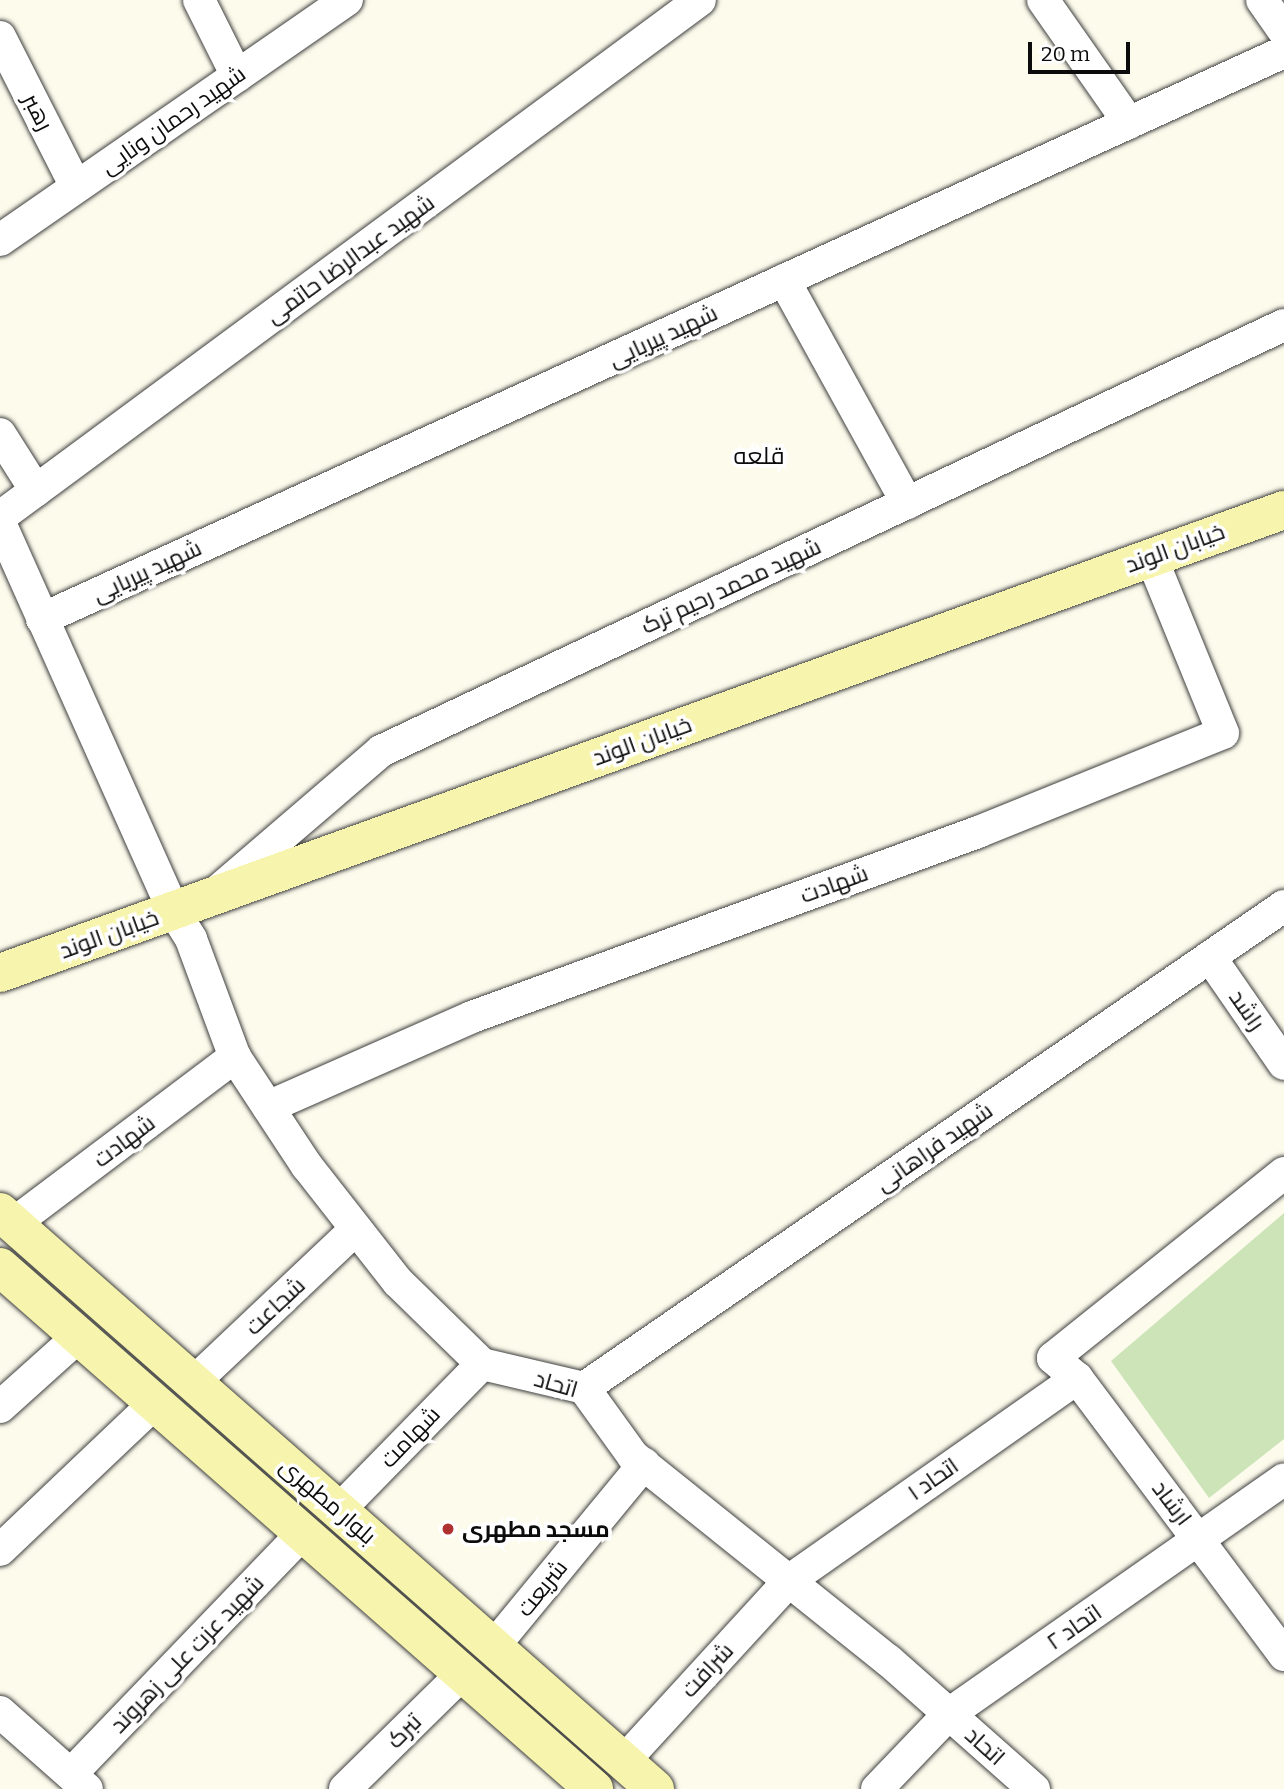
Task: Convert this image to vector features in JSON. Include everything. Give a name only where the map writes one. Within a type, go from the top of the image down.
[{"type":"main road","name":"خیابان الوند","points":[[0,973],[1284,510]]},
{"type":"main road","name":"بلوار مطهری","points":[[6,1218],[656,1789]]},
{"type":"main road","name":"بلوار مطهری","points":[[0,1267],[463,1673],[588,1787]]},
{"type":"street","points":[[199,0],[237,76]]},
{"type":"street","name":"شهید رحمان ونایی","points":[[0,240],[346,0]]},
{"type":"street","name":"شهید عبدالرضا حاتمی","points":[[0,517],[700,0]]},
{"type":"street","points":[[1043,0],[1129,123]]},
{"type":"street","points":[[1262,0],[1284,31]]},
{"type":"street","name":"رهبر","points":[[0,37],[76,187]]},
{"type":"street","name":"شهید پیریایی","points":[[42,619],[1284,52]]},
{"type":"street","points":[[784,281],[907,503]]},
{"type":"street","name":"شهید محمد رحیم ترک","points":[[209,897],[381,751],[1284,325]]},
{"type":"street","points":[[0,434],[36,491]]},
{"type":"street","points":[[0,523],[173,910],[191,939],[236,1057],[268,1107],[356,1230],[398,1282],[482,1364]]},
{"type":"street","name":"شهادت","points":[[268,1107],[472,1017],[978,832],[1223,733],[1151,557]]},
{"type":"street","name":"شهید فراهانی","points":[[584,1388],[1284,906]]},
{"type":"street","name":"راشد","points":[[1210,957],[1284,1063]]},
{"type":"street","name":"شهادت","points":[[6,1218],[236,1057]]},
{"type":"street","name":"ارشاد","points":[[1284,1173],[1053,1358],[1077,1378],[1200,1539],[1284,1655]]},
{"type":"street","name":"شجاعت","points":[[193,1383],[356,1230]]},
{"type":"street","points":[[0,1407],[79,1336]]},
{"type":"street","name":"اتحاد","points":[[482,1364],[584,1388],[644,1464],[790,1580],[1034,1789]]},
{"type":"street","name":"شهامت","points":[[338,1510],[482,1364]]},
{"type":"street","name":"اتحاد ۱","points":[[790,1580],[1077,1378]]},
{"type":"street","points":[[0,1550],[155,1403]]},
{"type":"street","name":"شریعت","points":[[494,1646],[644,1464]]},
{"type":"street","name":"اتحاد ۲","points":[[877,1789],[949,1714],[1284,1479]]},
{"type":"street","name":"شهید عزت علی زهروند","points":[[79,1782],[303,1534]]},
{"type":"street","name":"شرافت","points":[[624,1761],[790,1580]]},
{"type":"street","name":"تبرک","points":[[345,1789],[463,1673]]},
{"type":"street","points":[[0,1712],[79,1782]]},
{"type":"green space","points":[[1284,1213],[1284,1439],[1209,1498],[1111,1361]]},
{"type":"place","name":"مسجد مطهری","points":[[448,1529]]},
{"type":"district","name":"قلعه","points":[[759,457]]}]
